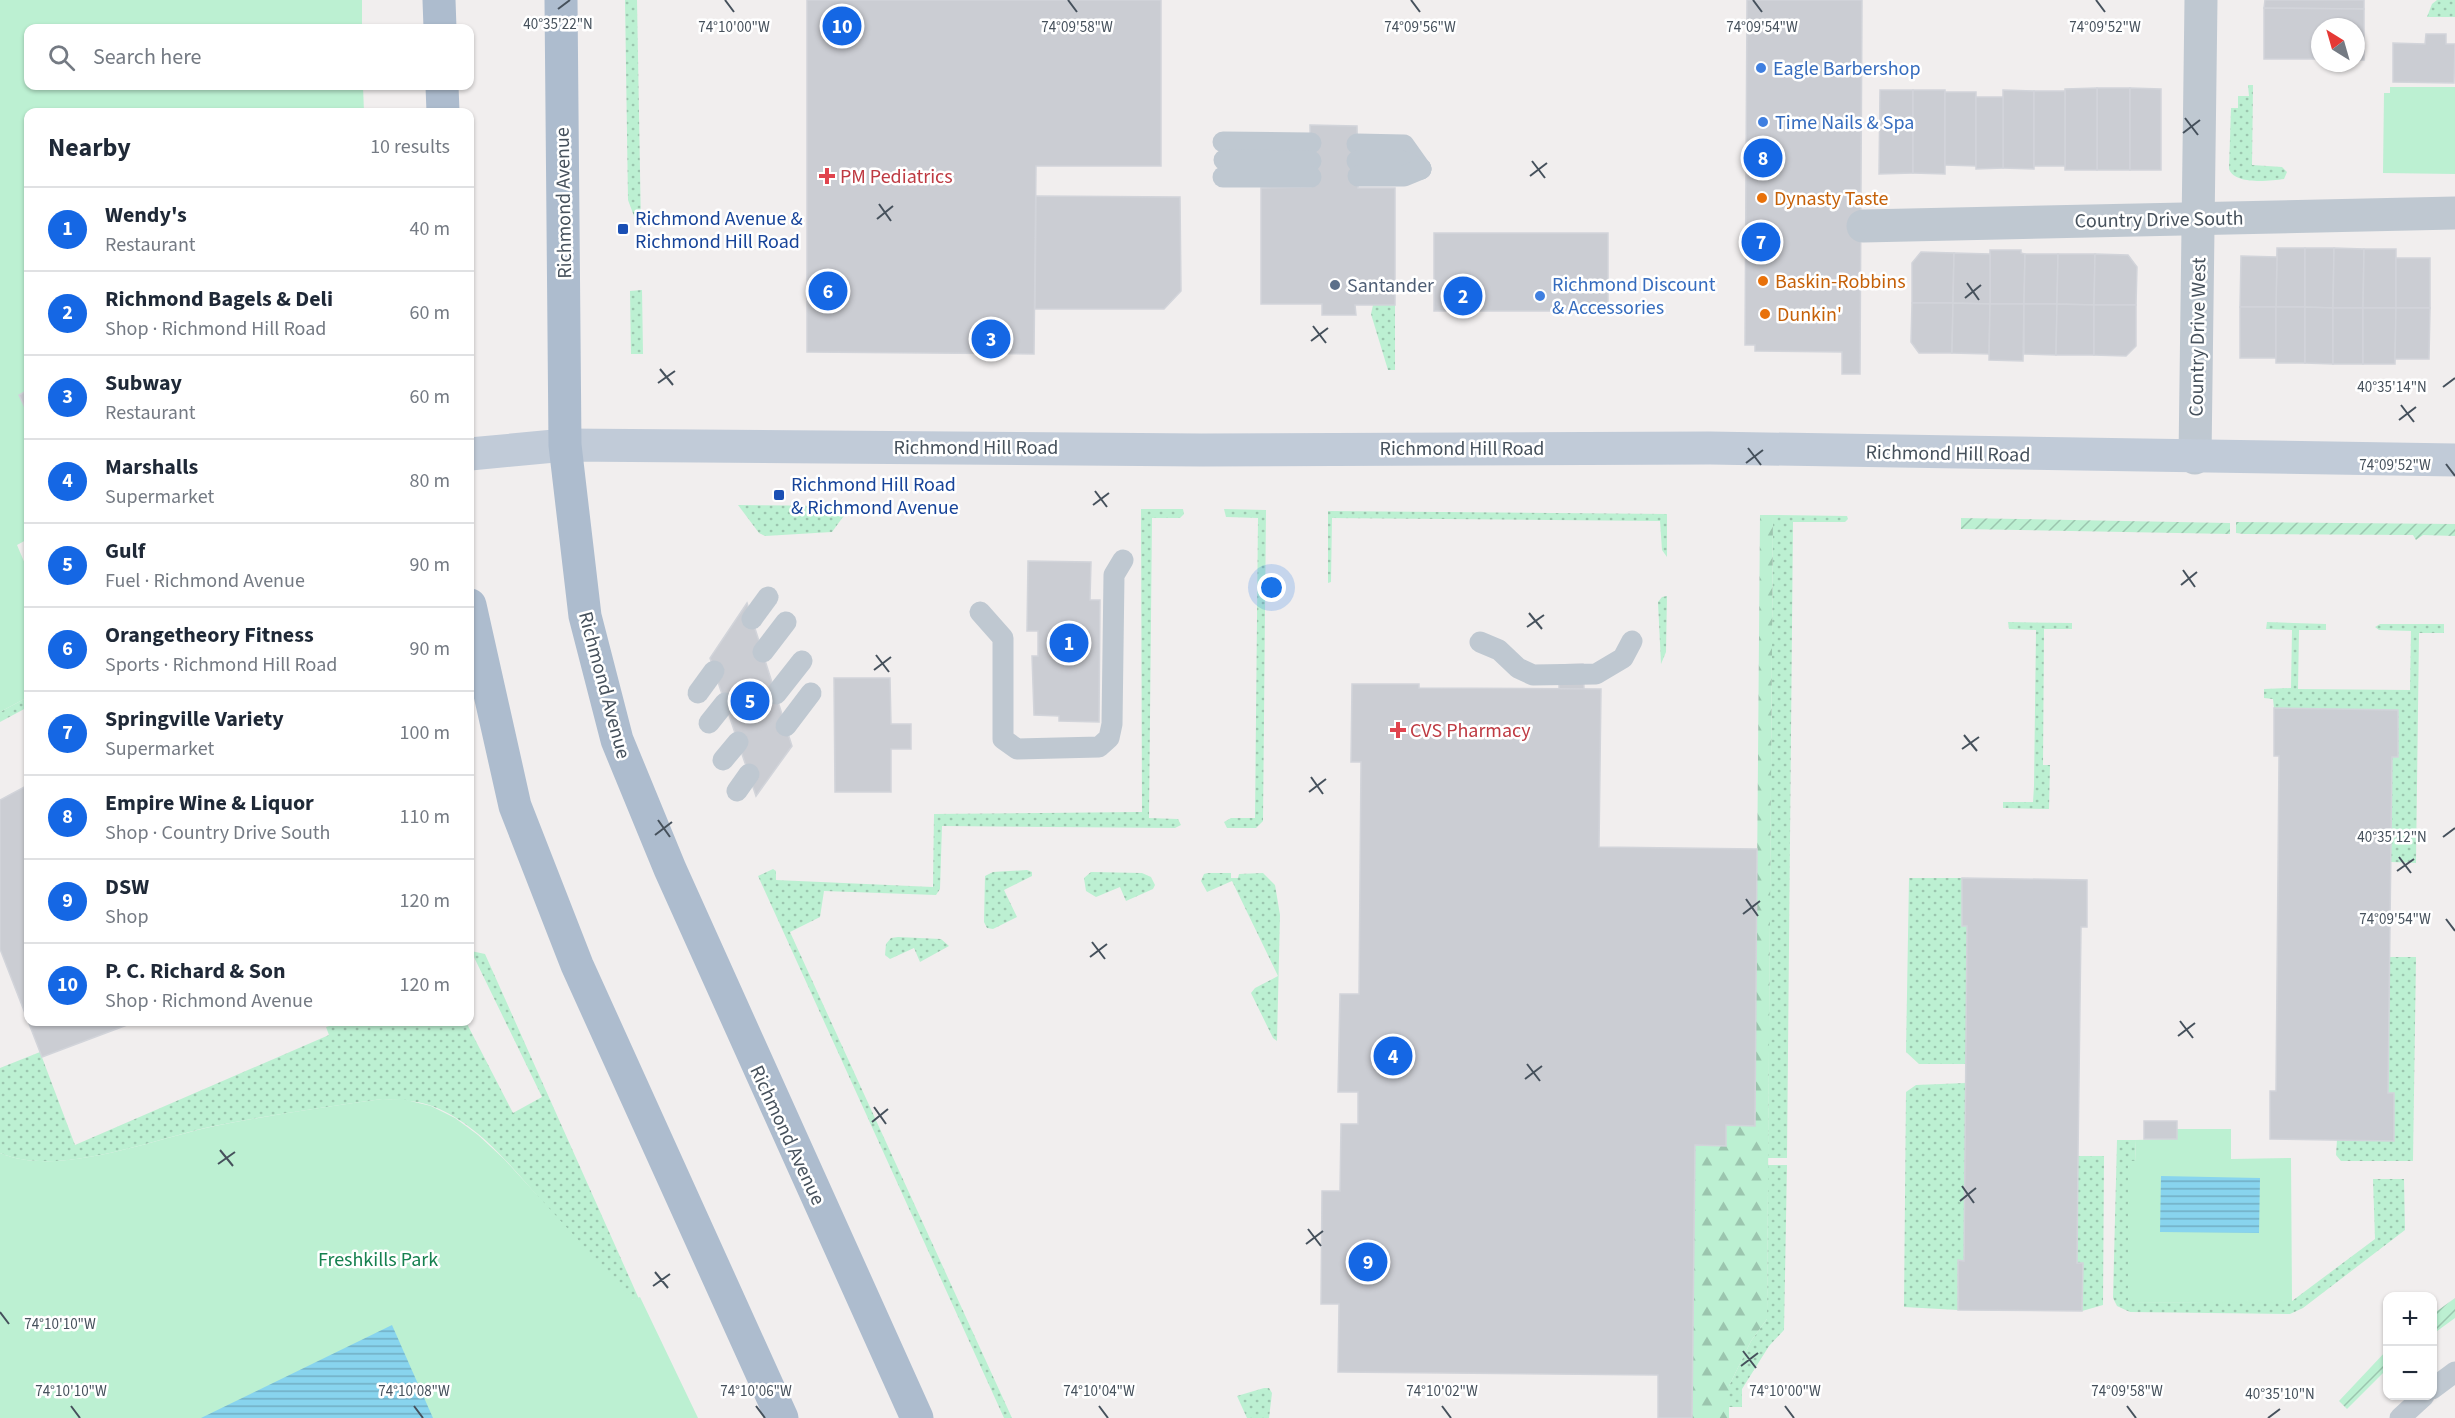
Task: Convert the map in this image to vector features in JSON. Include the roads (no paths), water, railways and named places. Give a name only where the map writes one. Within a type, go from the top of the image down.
[{"type":"main road","points":[[439,0],[440,24]]},
{"type":"main road","name":"Richmond Avenue","points":[[561,0],[565,445],[585,616],[617,740],[727,1000],[917,1418]]},
{"type":"main road","points":[[442,90],[443,108]]},
{"type":"main road","points":[[474,636],[518,815],[577,965],[782,1418]]},
{"type":"street","name":"Country Drive West","points":[[2195,458],[2201,0]]},
{"type":"street","name":"Country Drive South","points":[[1863,225],[2455,213]]},
{"type":"street","name":"Richmond Hill Road","points":[[474,454],[565,445],[1201,450],[1710,448],[2195,458],[2455,460]]},
{"type":"lane","points":[[1404,145],[1421,169],[1404,176],[1357,160],[1404,145]]},
{"type":"lane","points":[[1223,159],[1311,160],[1223,159]]},
{"type":"lane","points":[[980,612],[1003,638],[1003,739],[1017,749],[1099,747],[1109,738],[1112,724],[1114,575],[1124,560]]},
{"type":"lane","points":[[752,619],[768,597]]},
{"type":"lane","points":[[763,652],[786,622]]},
{"type":"lane","points":[[1480,642],[1499,650],[1518,668],[1533,675],[1596,674],[1623,658],[1632,641]]},
{"type":"lane","points":[[776,694],[802,661]]},
{"type":"lane","points":[[698,693],[714,671]]},
{"type":"lane","points":[[786,726],[811,693]]},
{"type":"lane","points":[[709,723],[724,703]]},
{"type":"lane","points":[[723,760],[738,742]]},
{"type":"lane","points":[[2437,1386],[2455,1372]]},
{"type":"lane","points":[[2400,1418],[2419,1400]]},
{"type":"water","points":[[2161,1176],[2260,1178],[2259,1233],[2160,1232]]},
{"type":"water","points":[[392,1325],[433,1418],[201,1418]]},
{"type":"place","name":"P. C. Richard & Son","points":[[842,26]]},
{"type":"place","name":"Eagle Barbershop","points":[[1761,68]]},
{"type":"place","name":"Time Nails & Spa","points":[[1763,122]]},
{"type":"place","name":"Empire Wine & Liquor","points":[[1763,158]]},
{"type":"place","name":"PM Pediatrics","points":[[827,176]]},
{"type":"place","name":"Dynasty Taste","points":[[1762,198]]},
{"type":"place","name":"Richmond Avenue & Richmond Hill Road","points":[[623,229]]},
{"type":"place","name":"Springville Variety","points":[[1761,242]]},
{"type":"place","name":"Baskin-Robbins","points":[[1763,281]]},
{"type":"place","name":"Santander","points":[[1335,285]]},
{"type":"place","name":"Orangetheory Fitness","points":[[828,291]]},
{"type":"place","name":"Richmond Bagels & Deli","points":[[1463,296]]},
{"type":"place","name":"Richmond Discount & Accessories","points":[[1540,296]]},
{"type":"place","name":"Dunkin'","points":[[1765,314]]},
{"type":"place","name":"Subway","points":[[991,339]]},
{"type":"place","name":"Richmond Hill Road & Richmond Avenue","points":[[779,495]]},
{"type":"place","name":"Wendy's","points":[[1069,643]]},
{"type":"place","name":"Gulf","points":[[750,701]]},
{"type":"place","name":"CVS Pharmacy","points":[[1398,730]]},
{"type":"place","name":"Marshalls","points":[[1393,1056]]},
{"type":"place","name":"DSW","points":[[1368,1262]]},
{"type":"park label","name":"Freshkills Park","points":[[378,1259]]}]
